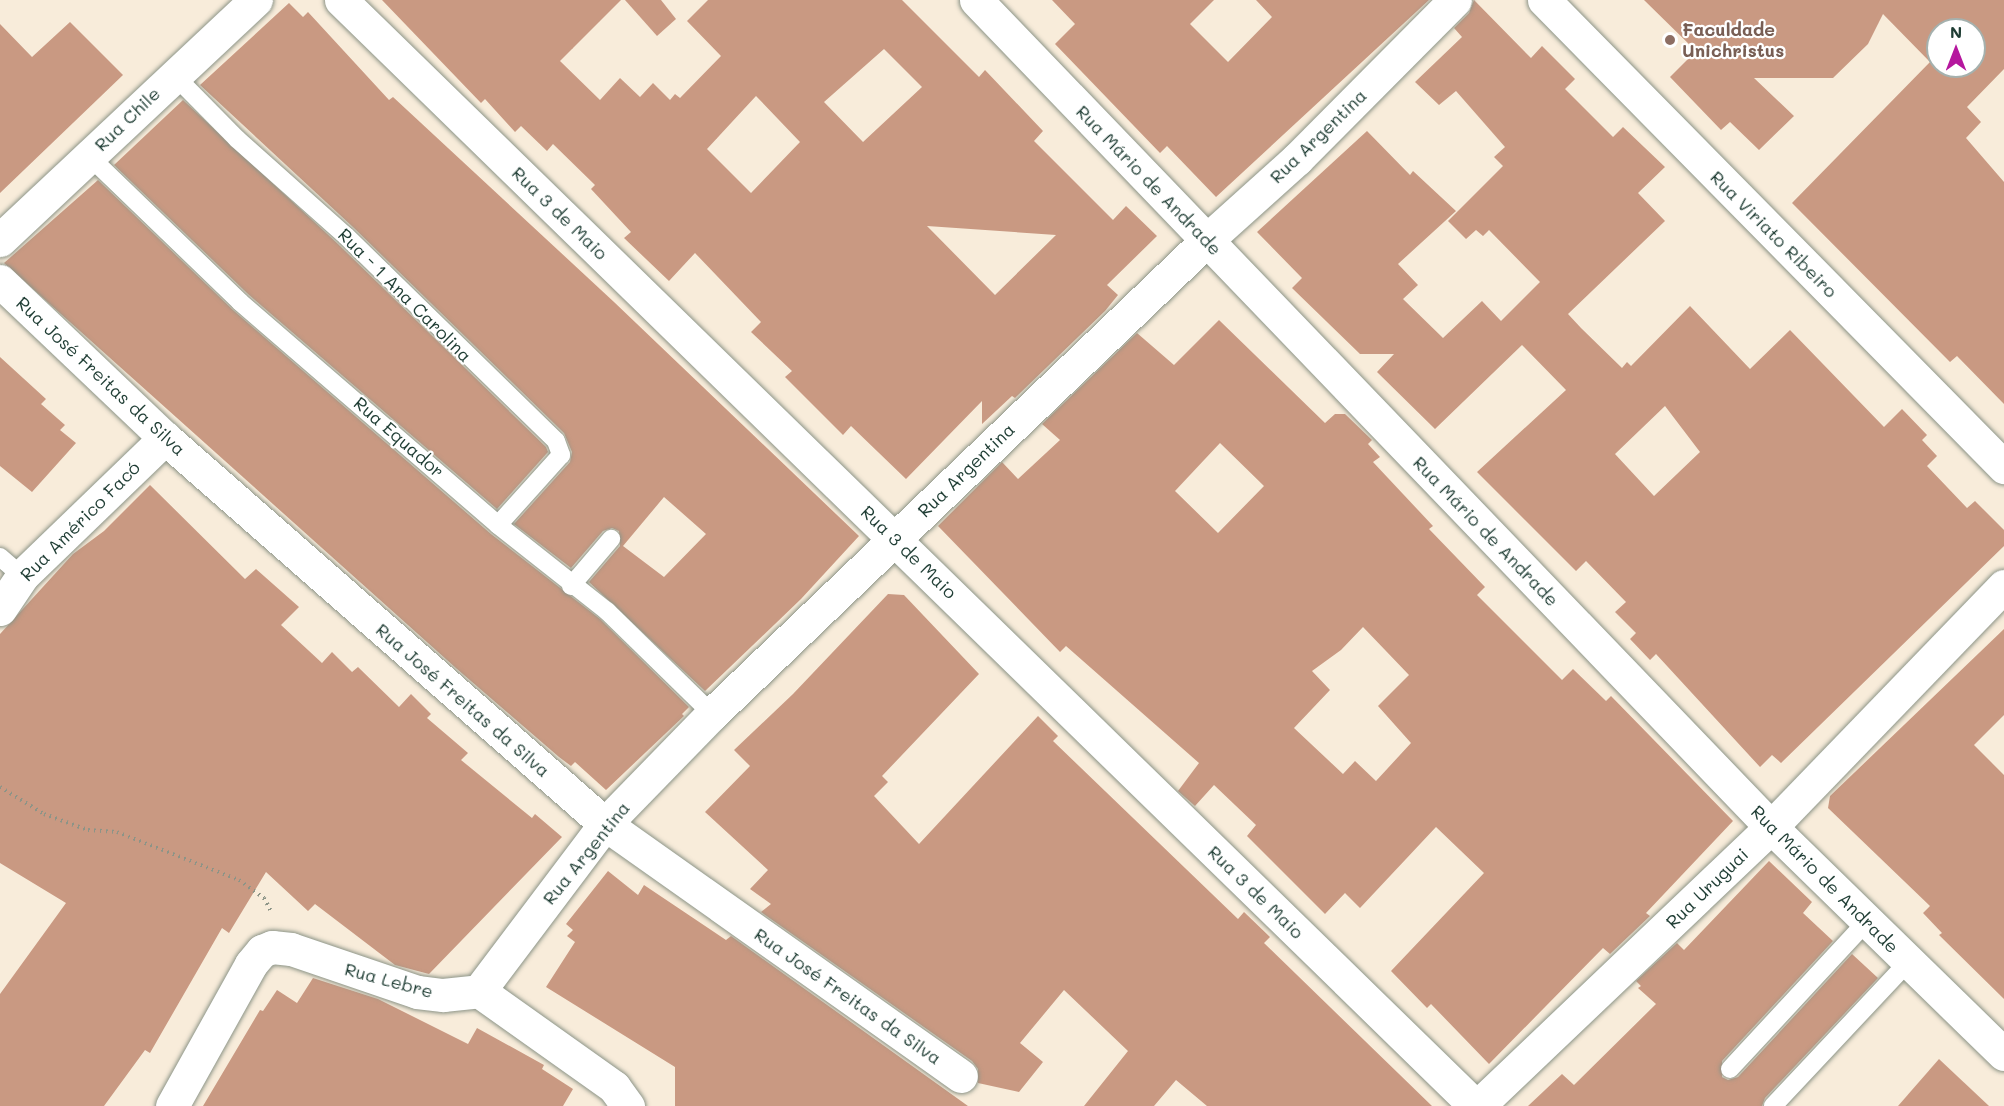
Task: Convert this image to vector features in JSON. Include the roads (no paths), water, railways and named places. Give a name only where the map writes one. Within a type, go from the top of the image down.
[{"type":"street","name":"Rua Chile","points":[[0,240],[173,74],[256,0]]},
{"type":"street","name":"Rua 3 de Maio","points":[[341,0],[1476,1106]]},
{"type":"street","name":"Rua Mário de Andrade","points":[[976,0],[1771,827],[2004,1054]]},
{"type":"street","name":"Rua Argentina","points":[[479,991],[605,824],[712,714],[1207,240],[1297,159],[1455,0]]},
{"type":"street","name":"Rua Viriato Ribeiro","points":[[1544,0],[2004,467]]},
{"type":"street","name":"Rua José Freitas da Silva","points":[[0,281],[165,438],[605,824],[961,1076]]},
{"type":"street","name":"Rua Américo Facó","points":[[0,609],[11,567],[165,438]]},
{"type":"street","name":"Rua Uruguai","points":[[1476,1106],[1771,827],[2004,586]]},
{"type":"street","name":"Rua Lebre","points":[[172,1106],[251,964],[262,951],[291,949],[417,992],[443,995],[479,991]]},
{"type":"street","points":[[479,991],[621,1096]]},
{"type":"lane","name":"Rua - 1 Ana Carolina","points":[[173,74],[237,139],[346,236],[556,441],[561,455],[498,525]]},
{"type":"lane","name":"Rua Equador","points":[[89,156],[240,302],[498,525],[571,586],[615,618],[712,714]]},
{"type":"lane","points":[[571,586],[611,539]]},
{"type":"lane","points":[[1730,1069],[1867,921]]},
{"type":"lane","points":[[1773,1106],[1909,961]]},
{"type":"place","name":"Faculdade Unichristus","points":[[1670,40]]}]
